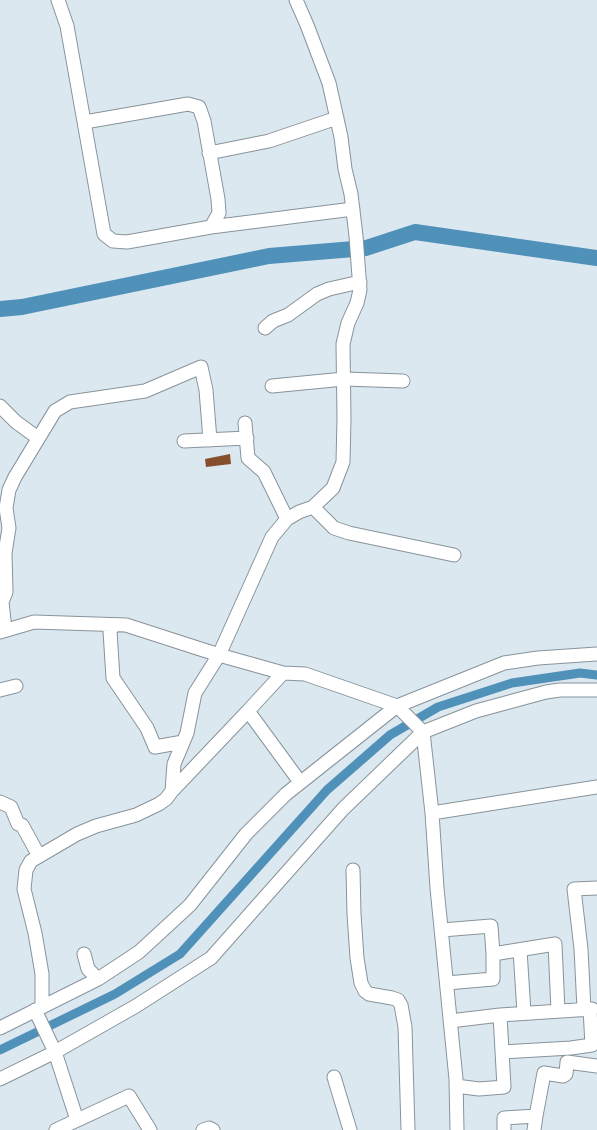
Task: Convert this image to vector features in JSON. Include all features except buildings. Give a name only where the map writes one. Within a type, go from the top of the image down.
[{"type":"street","points":[[58,0],[67,26],[85,122],[102,228],[108,238],[112,241],[127,242],[211,227],[353,209]]},
{"type":"street","points":[[172,791],[174,764],[187,733],[195,692],[219,655],[272,537],[287,519],[299,512],[313,507],[333,488],[342,467],[344,376],[343,344],[348,322],[357,303],[360,290],[356,236],[353,209],[337,118],[329,83],[296,0]]},
{"type":"street","points":[[85,122],[188,104],[195,105],[201,110],[204,121],[219,213],[211,227]]},
{"type":"street","points":[[210,153],[269,141],[337,118]]},
{"type":"street","points":[[264,328],[272,321],[291,313],[310,297],[329,289],[360,282]]},
{"type":"street","points":[[210,440],[206,390],[201,367],[145,391],[84,400],[61,406],[55,411],[15,476],[9,490],[6,508],[9,528],[5,553],[6,592],[2,602],[2,631],[34,622],[132,627],[219,655],[283,673],[305,674],[400,710],[420,729],[432,813],[456,1086],[456,1130]]},
{"type":"street","points":[[272,386],[344,376],[403,381]]},
{"type":"street","points":[[0,406],[16,422],[38,438]]},
{"type":"street","points":[[245,423],[248,458],[264,472],[287,519]]},
{"type":"street","points":[[184,441],[247,438]]},
{"type":"street","points":[[313,507],[334,528],[349,533],[454,555]]},
{"type":"street","points":[[114,625],[110,631],[113,678],[147,728],[155,747],[183,742]]},
{"type":"street","points":[[0,1028],[98,979],[139,952],[190,905],[246,834],[300,782],[400,710],[504,663],[538,658],[597,654]]},
{"type":"street","points":[[77,1120],[55,1052],[42,1026],[38,1009],[40,960],[24,889],[26,870],[31,861],[77,834],[96,826],[136,815],[160,804],[283,673]]},
{"type":"street","points":[[0,690],[16,686]]},
{"type":"street","points":[[0,1079],[55,1052],[136,1006],[211,958],[343,809],[420,729],[476,711],[546,692],[560,690],[597,690]]},
{"type":"street","points":[[248,711],[300,782]]},
{"type":"street","points":[[432,813],[597,787]]},
{"type":"street","points":[[0,802],[10,807],[18,824],[22,825],[39,856]]},
{"type":"street","points":[[353,870],[354,922],[361,983],[369,994],[398,1000],[401,1005],[405,1027],[408,1130]]},
{"type":"street","points":[[502,1052],[570,1048],[592,1045],[590,1009],[574,889],[597,888]]},
{"type":"street","points":[[442,930],[491,926],[493,979],[447,983]]},
{"type":"street","points":[[493,954],[555,944],[558,1011]]},
{"type":"street","points":[[520,950],[524,1013]]},
{"type":"street","points":[[84,954],[88,969],[98,979]]},
{"type":"street","points":[[450,1021],[500,1015],[590,1009]]},
{"type":"street","points":[[456,1086],[479,1089],[504,1087],[500,1015]]},
{"type":"street","points":[[534,1130],[544,1073],[562,1076],[566,1074],[567,1062],[597,1066]]},
{"type":"street","points":[[334,1077],[350,1130]]},
{"type":"street","points":[[56,1130],[129,1096],[150,1130]]},
{"type":"street","points":[[504,1130],[504,1118],[536,1116]]},
{"type":"street","points":[[203,1130],[209,1128],[213,1130]]},
{"type":"waterway","points":[[0,309],[22,307],[269,256],[366,248],[415,232],[597,258]]},
{"type":"waterway","points":[[0,1050],[115,994],[180,954],[327,790],[390,735],[438,707],[512,683],[580,673],[597,675]]}]
